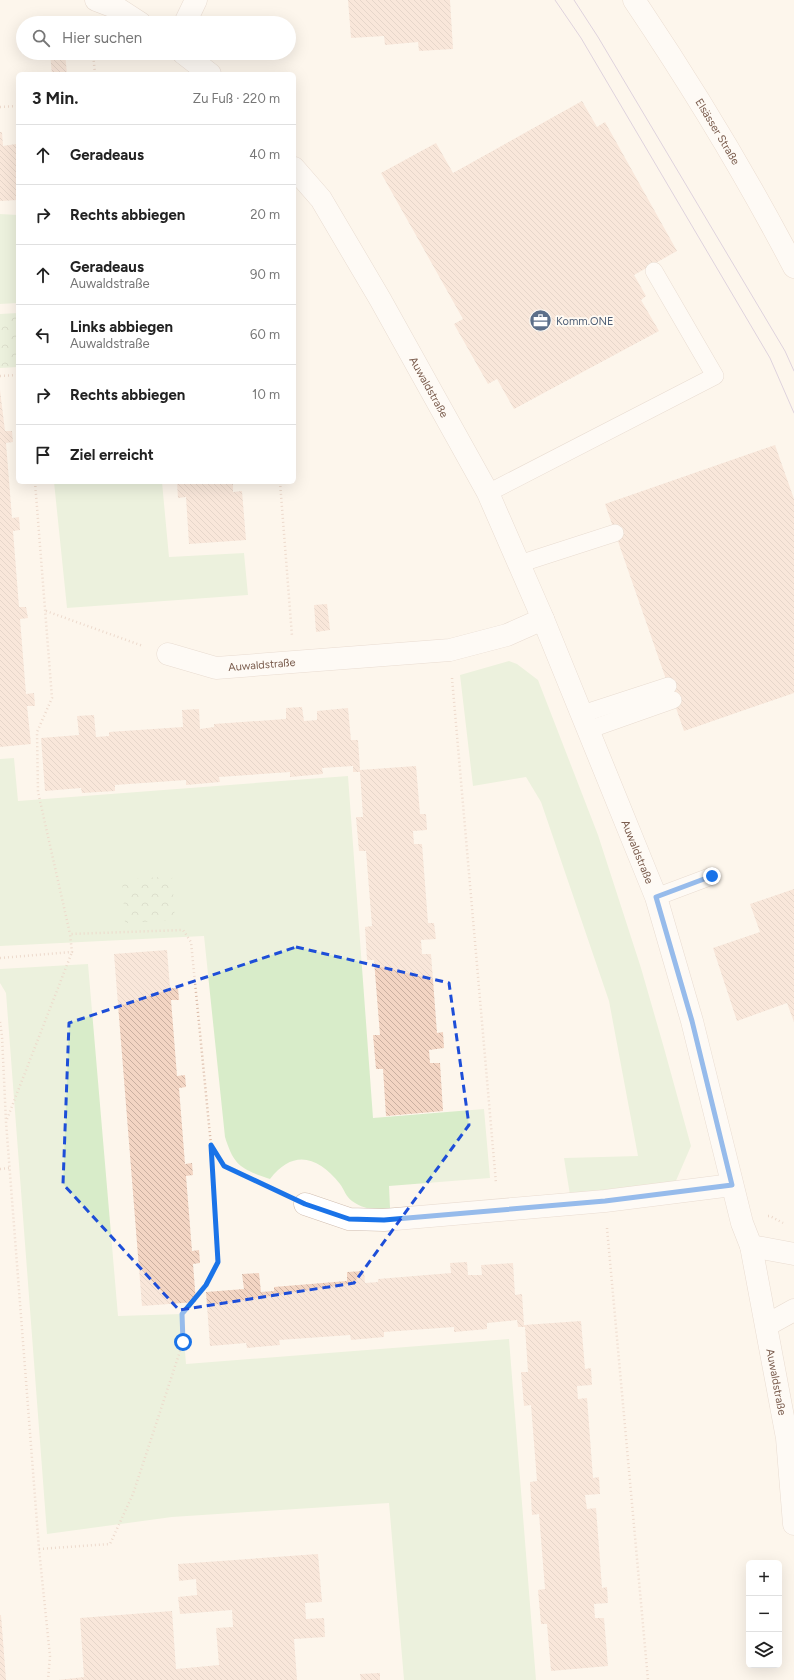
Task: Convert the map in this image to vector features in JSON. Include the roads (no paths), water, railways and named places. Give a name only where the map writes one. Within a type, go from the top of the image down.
[{"type":"street","points":[[96,0],[121,4],[133,16]]},
{"type":"street","points":[[188,16],[196,0]]},
{"type":"street","name":"Elsässer Straße","points":[[634,0],[679,66],[772,225],[794,267]]},
{"type":"street","points":[[192,60],[207,72]]},
{"type":"street","name":"Auwaldstraße","points":[[296,170],[321,199],[380,299],[488,494],[543,619],[656,897],[692,1021],[742,1223],[751,1246],[766,1326],[790,1433],[794,1524]]},
{"type":"street","name":"Auwaldstraße","points":[[168,654],[216,668],[450,650],[507,635],[543,619]]},
{"type":"street","points":[[305,1204],[349,1219],[384,1220],[605,1201],[732,1185]]},
{"type":"street","points":[[751,1246],[794,1254]]},
{"type":"street","points":[[766,1326],[794,1310]]},
{"type":"street","points":[[766,1326],[794,1328]]},
{"type":"lane","points":[[488,494],[715,376],[654,271]]},
{"type":"lane","points":[[519,564],[615,533]]},
{"type":"lane","points":[[585,722],[670,693]]},
{"type":"lane","points":[[656,897],[712,876]]},
{"type":"tram line","points":[[555,0],[581,38],[770,358],[794,413]]},
{"type":"tram line","points":[[574,0],[598,37],[785,351],[794,371]]},
{"type":"place","name":"Komm.ONE","points":[[541,321]]}]
